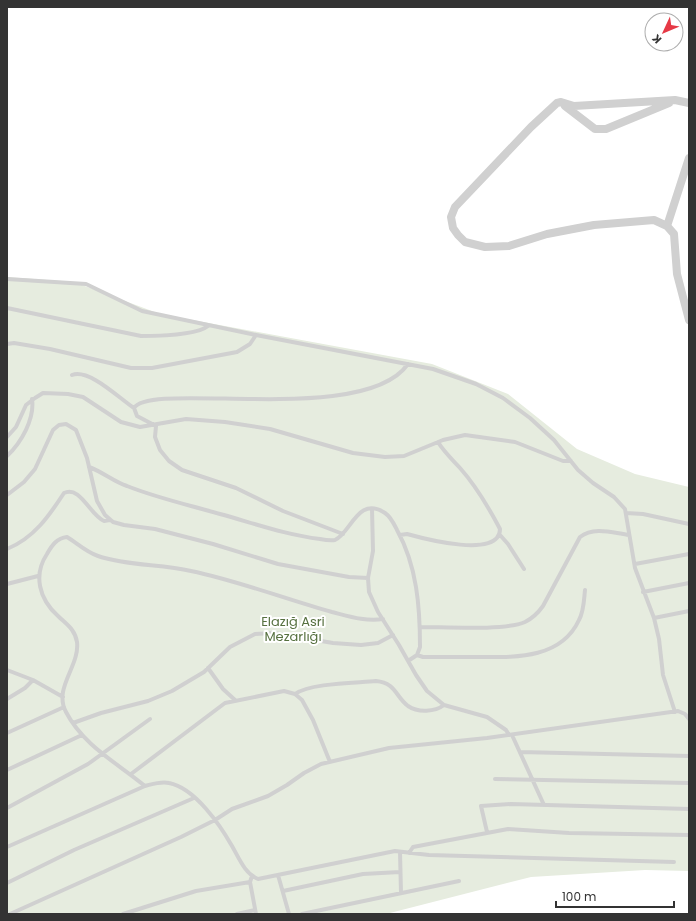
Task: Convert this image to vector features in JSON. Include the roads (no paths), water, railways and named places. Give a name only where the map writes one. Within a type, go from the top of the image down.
[{"type":"street","points":[[561,102],[595,129],[606,129],[675,100]]},
{"type":"street","points":[[689,103],[675,100],[574,106],[561,102],[550,108],[455,207],[451,217],[453,228],[465,242],[473,245],[509,246],[547,234],[594,225],[654,220],[666,226],[674,234],[677,274],[689,320]]},
{"type":"street","points":[[666,226],[689,158]]},
{"type":"lane","points":[[7,279],[86,284],[142,311],[208,326],[408,364],[464,379],[517,406],[543,430],[586,477],[614,497],[622,505],[626,513],[635,564],[643,592],[654,618],[659,639],[663,675],[675,712]]},
{"type":"lane","points":[[7,308],[141,336],[158,336],[199,330],[208,326]]},
{"type":"lane","points":[[7,344],[14,343],[43,348],[89,357],[130,368],[152,368],[237,352],[250,344],[256,335]]},
{"type":"lane","points":[[134,408],[140,404],[168,398],[265,400],[312,398],[366,391],[391,380],[403,371],[408,364]]},
{"type":"lane","points":[[72,375],[82,374],[96,380],[134,408],[137,416],[156,426]]},
{"type":"lane","points":[[7,437],[16,427],[26,405],[32,399],[43,393],[73,394],[88,400],[127,425],[140,427],[156,426],[170,421],[186,419],[239,424],[270,429],[353,453],[374,456],[404,456],[438,442],[465,435],[506,440],[523,444],[563,461],[571,461]]},
{"type":"lane","points":[[7,456],[16,446],[25,431],[31,413],[32,399]]},
{"type":"lane","points":[[7,495],[24,482],[35,469],[51,433],[59,425],[66,424],[76,430],[89,467],[97,501],[102,511],[110,520],[124,525],[155,529],[225,547],[278,564],[349,577],[368,578]]},
{"type":"lane","points":[[156,426],[155,436],[160,450],[169,461],[182,470],[236,488],[283,511],[343,534]]},
{"type":"lane","points":[[400,534],[407,534],[450,543],[477,545],[494,542],[500,535],[500,529],[473,484],[459,467],[445,454],[438,442]]},
{"type":"lane","points":[[89,467],[126,486],[279,532],[332,540],[343,534],[355,517],[372,509],[388,515],[400,534],[412,566],[417,588],[420,648],[417,655],[408,661]]},
{"type":"lane","points":[[7,549],[20,543],[33,534],[67,491],[73,491],[78,494],[94,516],[104,521],[110,520]]},
{"type":"lane","points":[[372,509],[373,557],[368,578],[371,596],[383,619],[427,691],[444,705],[487,717],[511,735],[533,778],[544,805]]},
{"type":"lane","points":[[626,513],[643,514],[689,524]]},
{"type":"lane","points":[[420,627],[492,627],[512,626],[525,622],[536,615],[543,606],[580,537],[588,532],[597,530],[629,535]]},
{"type":"lane","points":[[500,535],[508,544],[524,569]]},
{"type":"lane","points":[[145,786],[104,755],[82,735],[73,724],[64,707],[63,697],[65,683],[76,654],[76,637],[71,628],[47,603],[40,590],[38,576],[40,566],[47,553],[57,541],[67,537],[88,552],[98,556],[125,562],[158,564],[190,570],[229,580],[347,616],[369,620],[383,619]]},
{"type":"lane","points":[[635,564],[689,554]]},
{"type":"lane","points":[[7,584],[38,576]]},
{"type":"lane","points":[[643,592],[689,583]]},
{"type":"lane","points":[[417,655],[423,657],[505,658],[527,655],[548,649],[562,642],[576,627],[582,615],[585,590]]},
{"type":"lane","points":[[654,618],[689,611]]},
{"type":"lane","points":[[73,724],[101,713],[159,697],[184,685],[208,668],[230,647],[249,636],[261,633],[274,633],[333,643],[361,645],[378,643],[393,635]]},
{"type":"lane","points":[[208,668],[235,700]]},
{"type":"lane","points":[[7,670],[33,680],[63,697]]},
{"type":"lane","points":[[7,699],[26,688],[33,680]]},
{"type":"lane","points":[[295,694],[301,690],[313,687],[376,681],[393,687],[405,703],[413,708],[431,710],[444,705]]},
{"type":"lane","points":[[131,774],[220,706],[235,700],[260,697],[284,691],[295,694],[302,700],[313,720],[330,762]]},
{"type":"lane","points":[[7,733],[64,707]]},
{"type":"lane","points":[[10,914],[20,912],[215,820],[232,809],[278,792],[304,772],[330,762],[389,748],[511,735],[675,712],[681,712],[689,719]]},
{"type":"lane","points":[[7,808],[104,755],[150,719]]},
{"type":"lane","points":[[7,770],[82,735]]},
{"type":"lane","points":[[520,752],[689,756]]},
{"type":"lane","points":[[495,779],[533,778],[689,783]]},
{"type":"lane","points":[[7,847],[145,786],[160,782],[169,782],[178,786],[194,798],[215,820],[246,870],[258,879],[395,851],[498,858],[674,862]]},
{"type":"lane","points":[[7,883],[81,847],[194,798]]},
{"type":"lane","points":[[487,832],[481,806],[544,805],[689,809]]},
{"type":"lane","points":[[409,853],[413,847],[487,832],[518,828],[569,833],[689,835]]},
{"type":"lane","points":[[400,852],[401,893]]},
{"type":"lane","points":[[283,891],[362,874],[400,872]]},
{"type":"lane","points":[[278,875],[289,914]]},
{"type":"lane","points":[[237,914],[256,912],[250,882],[252,876]]},
{"type":"lane","points":[[302,914],[459,881]]},
{"type":"lane","points":[[123,914],[196,891],[250,882]]},
{"type":"park label","name":"Elazığ Asri Mezarlığı","points":[[293,628]]}]
